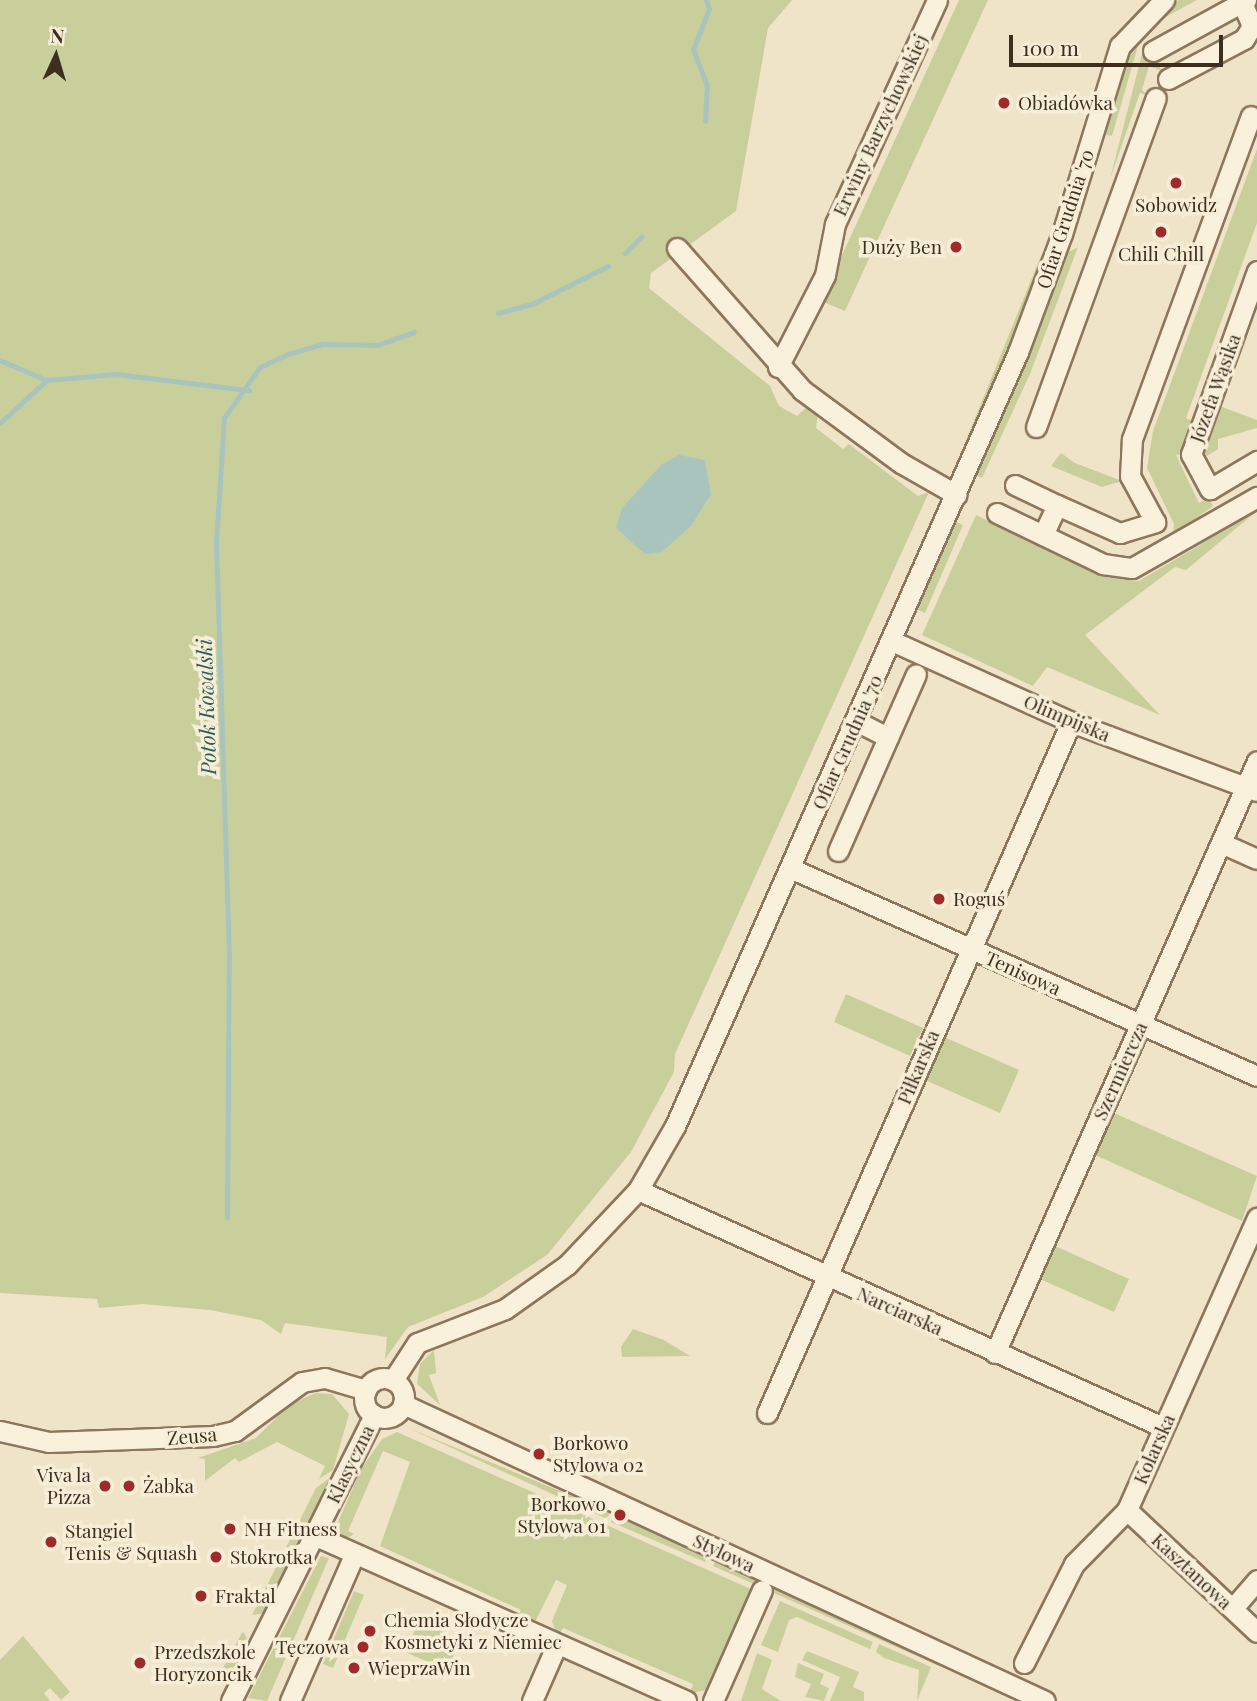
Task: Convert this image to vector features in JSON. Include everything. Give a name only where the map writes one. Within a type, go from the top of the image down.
[{"type":"street","name":"Erwiny Barzychowskiej","points":[[778,367],[825,275],[835,224],[937,0]]},
{"type":"street","name":"Ofiar Grudnia '70","points":[[393,1380],[417,1343],[530,1294],[601,1233],[638,1190],[709,1055],[957,495],[1057,249],[1120,46],[1164,0]]},
{"type":"street","points":[[1153,51],[1244,1],[1252,26],[1244,39],[1168,79]]},
{"type":"street","points":[[1036,427],[1156,98]]},
{"type":"street","points":[[1014,485],[1120,533],[1155,522],[1130,476],[1132,439],[1251,116]]},
{"type":"street","points":[[677,248],[778,367],[843,424],[957,495]]},
{"type":"street","name":"Józefa Wąsika","points":[[1257,271],[1191,454],[1210,489],[1257,460]]},
{"type":"street","points":[[997,513],[1103,564],[1132,568],[1257,497]]},
{"type":"street","points":[[1043,535],[1057,505]]},
{"type":"street","name":"Olimpijska","points":[[892,641],[1071,722],[1251,790]]},
{"type":"street","points":[[838,851],[916,674]]},
{"type":"street","points":[[856,721],[887,737]]},
{"type":"street","name":"Piłkarska","points":[[767,1413],[1071,722]]},
{"type":"street","points":[[1251,790],[1257,761]]},
{"type":"street","name":"Szermiercza","points":[[995,1353],[1221,843],[1251,790]]},
{"type":"street","points":[[1221,843],[1257,859]]},
{"type":"street","name":"Tenisowa","points":[[790,868],[1257,1076]]},
{"type":"street","name":"Narciarska","points":[[638,1190],[827,1278],[1163,1427]]},
{"type":"street","name":"Kolarska","points":[[1024,1663],[1074,1564],[1127,1510],[1257,1218]]},
{"type":"street","name":"Zeusa","points":[[0,1431],[49,1442],[214,1436],[235,1430],[302,1382],[325,1378],[366,1390]]},
{"type":"street","points":[[377,1379],[393,1380],[403,1390],[403,1404],[391,1417],[374,1415],[366,1390],[377,1379]]},
{"type":"street","name":"Stylowa","points":[[403,1404],[1045,1701]]},
{"type":"street","name":"Klasyczna","points":[[231,1701],[316,1536],[374,1415]]},
{"type":"street","name":"Kasztanowa","points":[[1127,1510],[1257,1632]]},
{"type":"street","points":[[316,1536],[685,1701]]},
{"type":"street","points":[[290,1701],[354,1555]]},
{"type":"street","points":[[1233,1608],[1257,1580]]},
{"type":"street","points":[[713,1701],[762,1590]]},
{"type":"street","points":[[532,1701],[557,1644]]},
{"type":"green space","points":[[0,0],[792,0],[768,28],[736,211],[651,273],[649,288],[770,386],[779,406],[797,416],[811,403],[818,412],[816,428],[843,449],[849,444],[918,496],[929,492],[675,1054],[674,1072],[631,1152],[547,1255],[483,1297],[408,1327],[385,1359],[387,1337],[285,1323],[281,1334],[261,1320],[210,1310],[143,1304],[99,1308],[97,1299],[0,1293]],"holes":[[[642,490],[711,495],[692,525],[662,551],[622,508]]]},
{"type":"green space","points":[[959,0],[988,0],[845,311],[821,301]]},
{"type":"green space","points":[[1179,0],[1197,0],[1149,26],[1140,39],[1112,136],[1103,134],[1131,44],[1166,7]]},
{"type":"green space","points":[[1145,42],[1162,71],[1149,66],[1142,90],[1148,95],[1140,93],[1110,179]]},
{"type":"green space","points":[[1257,149],[1257,223],[1186,418],[1196,423],[1186,454],[1176,455],[1199,503],[1208,497],[1213,506],[1173,535],[1174,524],[1147,468],[1153,431]]},
{"type":"green space","points":[[1078,247],[1030,374],[982,478],[976,475],[1065,254]]},
{"type":"green space","points":[[1042,253],[1015,338],[960,467],[956,465]]},
{"type":"green space","points":[[1217,405],[1257,420],[1257,428],[1218,439],[1218,449],[1207,456],[1199,449]]},
{"type":"green space","points":[[1061,453],[1075,463],[1122,481],[1102,487],[1051,466]]},
{"type":"green space","points":[[1257,511],[1186,570],[1175,567],[1085,635],[1160,715],[1047,667],[1033,686],[922,635],[976,515],[1100,576],[1139,581]]},
{"type":"green space","points":[[955,521],[963,525],[925,613],[916,609]]},
{"type":"green space","points":[[846,994],[923,1028],[910,1056],[834,1022]]},
{"type":"green space","points":[[944,1037],[1019,1070],[1000,1113],[925,1080]]},
{"type":"green space","points":[[1114,1113],[1257,1176],[1242,1221],[1095,1155]]},
{"type":"green space","points":[[1055,1246],[1129,1279],[1114,1312],[1040,1279]]},
{"type":"green space","points":[[633,1329],[664,1340],[690,1356],[622,1357],[621,1347]]},
{"type":"green space","points":[[434,1350],[436,1373],[429,1375],[440,1405],[417,1384],[420,1364]]},
{"type":"green space","points":[[316,1393],[332,1394],[349,1414],[333,1470],[319,1479],[325,1466],[277,1442],[239,1462],[235,1458],[205,1481],[205,1459],[198,1458],[256,1438],[290,1404]]},
{"type":"green space","points":[[408,1428],[584,1501],[612,1507],[607,1519]]},
{"type":"green space","points":[[397,1432],[753,1590],[708,1690],[690,1693],[693,1684],[563,1628],[558,1638],[552,1621],[567,1585],[556,1580],[536,1620],[517,1620],[521,1610],[380,1546],[410,1462],[383,1451],[348,1531],[354,1534],[346,1539],[333,1534],[361,1469],[382,1439]]},
{"type":"green space","points":[[336,1473],[266,1613],[252,1615],[316,1488]]},
{"type":"green space","points":[[614,1515],[628,1515],[709,1552],[705,1562],[611,1522]]},
{"type":"green space","points":[[321,1556],[329,1558],[267,1701],[248,1698]]},
{"type":"green space","points":[[717,1557],[940,1659],[937,1665],[713,1566]]},
{"type":"green space","points":[[354,1591],[364,1595],[333,1668],[323,1664]]},
{"type":"green space","points":[[780,1601],[873,1642],[870,1649],[797,1617],[789,1620],[778,1652],[761,1645]]},
{"type":"green space","points":[[419,1621],[460,1640],[447,1670],[405,1652]]},
{"type":"green space","points":[[243,1631],[249,1643],[230,1683],[218,1677]]},
{"type":"green space","points":[[23,1636],[70,1692],[61,1700],[50,1688],[44,1693],[50,1701],[0,1701],[0,1660]]},
{"type":"green space","points":[[879,1644],[931,1667],[917,1701],[919,1670],[884,1658],[876,1652]]},
{"type":"green space","points":[[807,1651],[859,1672],[853,1687],[864,1692],[864,1701],[830,1701],[840,1677],[802,1660]]},
{"type":"green space","points":[[757,1653],[772,1660],[762,1689],[781,1701],[741,1701]]},
{"type":"green space","points":[[798,1663],[824,1674],[820,1684],[829,1688],[824,1701],[805,1697],[811,1684],[795,1677]]},
{"type":"water","points":[[679,455],[705,460],[711,495],[692,525],[662,552],[645,554],[616,528],[622,508],[662,464]]},
{"type":"waterway","name":"Potok Kowalski","points":[[705,121],[707,86],[693,50],[709,9],[706,0]]},
{"type":"waterway","name":"Potok Kowalski","points":[[625,253],[641,237]]},
{"type":"waterway","name":"Potok Kowalski","points":[[498,313],[532,304],[608,266]]},
{"type":"waterway","name":"Potok Kowalski","points":[[227,1218],[229,957],[216,544],[224,418],[260,367],[288,354],[322,344],[378,345],[414,332]]},
{"type":"waterway","points":[[0,360],[47,380],[116,374],[249,390]]},
{"type":"waterway","points":[[0,423],[47,380]]},
{"type":"place","name":"Obiadówka","points":[[1004,103]]},
{"type":"place","name":"Sobowidz","points":[[1176,183]]},
{"type":"place","name":"Chili Chill","points":[[1161,232]]},
{"type":"place","name":"Duży Ben","points":[[956,247]]},
{"type":"place","name":"Roguś","points":[[939,899]]},
{"type":"place","name":"Borkowo Stylowa 02","points":[[539,1454]]},
{"type":"place","name":"Viva la Pizza","points":[[105,1486]]},
{"type":"place","name":"Żabka","points":[[129,1486]]},
{"type":"place","name":"Borkowo Stylowa 01","points":[[620,1515]]},
{"type":"place","name":"NH Fitness","points":[[230,1529]]},
{"type":"place","name":"Stangiel Tenis & Squash","points":[[51,1542]]},
{"type":"place","name":"Stokrotka","points":[[216,1557]]},
{"type":"place","name":"Fraktal","points":[[201,1596]]},
{"type":"place","name":"Chemia Słodycze Kosmetyki z Niemiec","points":[[370,1631]]},
{"type":"place","name":"Tęczowa","points":[[363,1647]]},
{"type":"place","name":"Przedszkole Horyzoncik","points":[[140,1663]]},
{"type":"place","name":"WieprzaWin","points":[[354,1668]]}]
